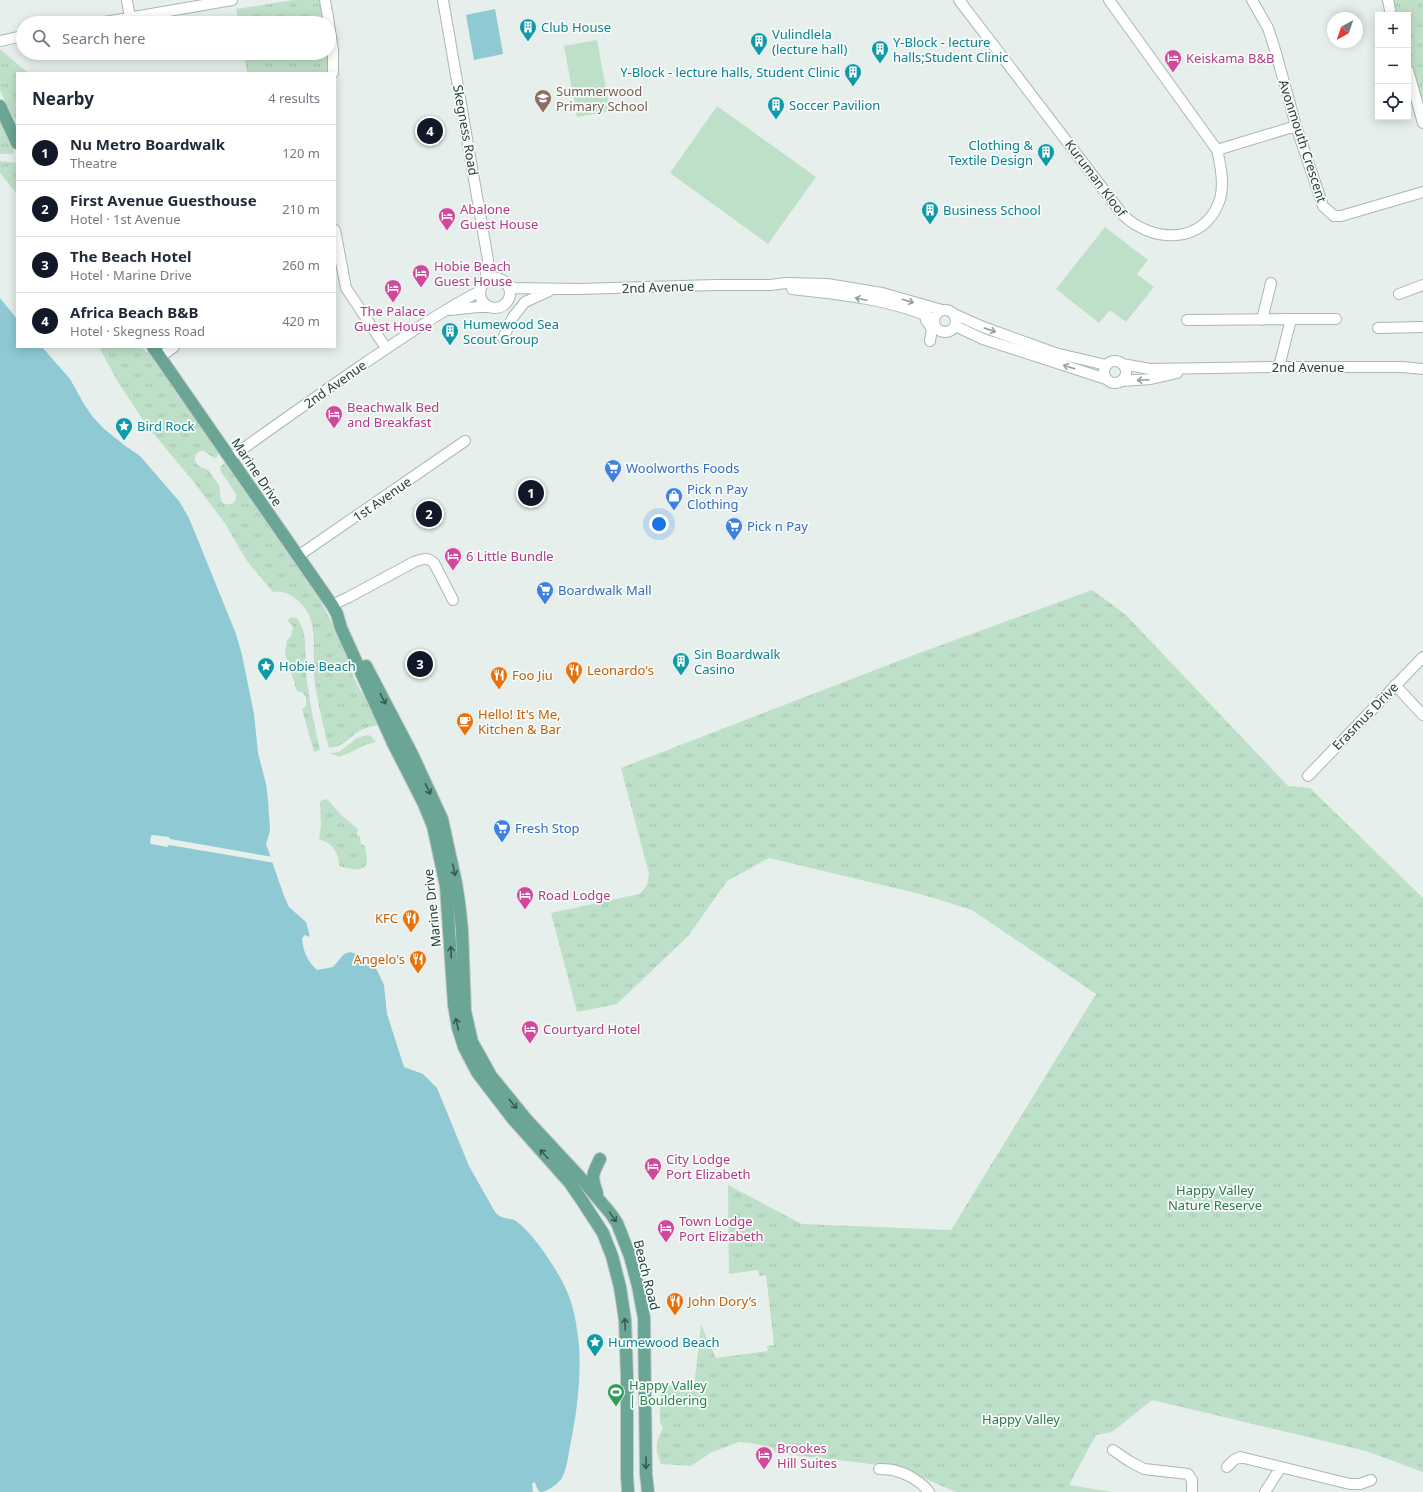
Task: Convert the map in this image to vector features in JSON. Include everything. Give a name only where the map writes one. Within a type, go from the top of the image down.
[{"type":"main road","points":[[0,106],[16,141]]},
{"type":"main road","name":"Marine Drive","points":[[153,348],[350,633],[442,819],[459,902],[462,930],[465,1011],[472,1042],[491,1076],[574,1180]]},
{"type":"main road","name":"Marine Drive","points":[[334,609],[357,666],[392,743],[430,816],[435,830],[446,886],[454,1005],[458,1028],[464,1047],[477,1072],[514,1119],[574,1180]]},
{"type":"main road","points":[[599,1200],[592,1179],[600,1159]]},
{"type":"main road","points":[[574,1180],[603,1233],[612,1256],[620,1287],[625,1320],[627,1377],[626,1476],[628,1492]]},
{"type":"main road","name":"Beach Road","points":[[574,1180],[599,1200],[617,1223],[630,1256],[638,1286],[644,1318],[646,1474],[648,1492]]},
{"type":"street","points":[[127,0],[130,16]]},
{"type":"street","points":[[141,16],[232,0]]},
{"type":"street","points":[[325,0],[328,16]]},
{"type":"street","name":"Skegness Road","points":[[443,0],[488,260],[483,286]]},
{"type":"street","name":"Kuruman Kloof","points":[[959,0],[1074,149],[1115,205],[1137,227],[1161,234],[1177,235],[1188,232],[1207,221],[1217,206],[1221,190],[1222,175],[1217,150]]},
{"type":"street","points":[[1109,0],[1217,150],[1296,126]]},
{"type":"street","name":"Avonmouth Crescent","points":[[1252,0],[1268,28],[1296,126],[1323,206],[1334,216],[1341,216],[1423,192]]},
{"type":"street","points":[[1388,0],[1390,12]]},
{"type":"street","points":[[0,40],[16,37]]},
{"type":"street","points":[[332,60],[333,72]]},
{"type":"street","points":[[1411,81],[1423,123]]},
{"type":"street","points":[[336,237],[346,288],[386,348]]},
{"type":"street","name":"Skegness Road","points":[[488,260],[503,282]]},
{"type":"street","points":[[494,278],[503,282],[509,291],[508,298],[503,305],[491,307],[484,303],[481,299],[483,286],[494,278]]},
{"type":"street","name":"2nd Avenue","points":[[503,282],[515,288],[549,289],[770,285],[785,289],[840,290],[882,293],[942,310],[948,310],[983,328],[1055,353],[1106,365],[1114,361],[1150,369],[1279,367],[1423,369]]},
{"type":"street","points":[[1262,320],[1272,283]]},
{"type":"street","points":[[1399,294],[1423,285]]},
{"type":"street","name":"2nd Avenue","points":[[230,458],[270,428],[386,348],[483,286]]},
{"type":"street","points":[[503,338],[518,310],[525,302],[549,289]]},
{"type":"street","name":"2nd Avenue","points":[[508,298],[549,289]]},
{"type":"street","name":"2nd Avenue","points":[[840,290],[920,313],[934,319],[936,328],[942,331],[948,331],[955,326],[983,339],[1106,379],[1113,383],[1121,381],[1151,380],[1192,369]]},
{"type":"street","name":"2nd Avenue","points":[[442,312],[459,308],[491,307]]},
{"type":"street","points":[[902,308],[922,316],[926,320],[932,329],[930,341]]},
{"type":"street","points":[[934,319],[937,313],[942,310]]},
{"type":"street","points":[[954,314],[956,318],[955,326]]},
{"type":"street","points":[[1279,367],[1291,319]]},
{"type":"street","points":[[1187,320],[1336,319]]},
{"type":"street","points":[[1378,328],[1423,327]]},
{"type":"street","points":[[160,357],[173,348]]},
{"type":"street","points":[[1121,381],[1126,372],[1122,364]]},
{"type":"street","points":[[1106,365],[1104,370],[1106,379]]},
{"type":"street","name":"1st Avenue","points":[[298,556],[465,441]]},
{"type":"street","points":[[334,609],[349,597],[414,562],[423,559],[429,559],[434,563],[453,600]]},
{"type":"street","name":"Erasmus Drive","points":[[1308,776],[1423,657]]},
{"type":"street","points":[[1395,685],[1423,715]]},
{"type":"street","points":[[1113,1450],[1144,1469],[1188,1474],[1192,1480],[1192,1492]]},
{"type":"street","points":[[1227,1467],[1234,1460],[1240,1457],[1350,1484],[1360,1484],[1370,1480]]},
{"type":"street","points":[[1265,1492],[1281,1466]]},
{"type":"street","points":[[879,1469],[901,1473],[923,1485],[929,1492]]},
{"type":"green space","points":[[294,0],[319,0],[322,16],[238,16],[236,9]]},
{"type":"green space","points":[[1392,0],[1423,0],[1423,104],[1411,64],[1411,12],[1395,12]]},
{"type":"green space","points":[[597,40],[610,111],[577,117],[564,46]]},
{"type":"green space","points":[[0,49],[27,72],[16,72],[16,122],[0,91]]},
{"type":"green space","points":[[245,60],[329,60],[328,72],[247,72]]},
{"type":"green space","points":[[717,106],[816,177],[768,244],[670,173]]},
{"type":"green space","points":[[0,120],[14,150],[13,154],[0,154]]},
{"type":"green space","points":[[0,161],[16,163],[16,193],[0,173]]},
{"type":"green space","points":[[1105,227],[1148,260],[1137,274],[1154,287],[1126,322],[1110,310],[1099,323],[1056,289]]},
{"type":"green space","points":[[100,348],[142,348],[146,352],[148,351],[219,454],[216,458],[204,451],[199,452],[195,457],[196,463],[200,467],[209,471],[218,484],[222,502],[225,504],[232,504],[235,500],[236,494],[220,470],[221,466],[226,462],[320,600],[350,658],[353,676],[360,690],[370,703],[383,725],[373,726],[362,730],[347,741],[329,748],[315,685],[313,628],[309,615],[302,604],[290,595],[281,592],[273,592],[247,561],[224,522],[193,481],[147,426],[118,382]]},
{"type":"green space","name":"Happy Valley Nature Reserve","points":[[1092,590],[1125,614],[1288,786],[1310,788],[1423,898],[1423,1472],[1366,1451],[1152,1400],[1112,1432],[1096,1435],[1069,1485],[1112,1492],[956,1492],[898,1467],[776,1453],[771,1447],[739,1442],[712,1452],[691,1466],[661,1464],[657,1446],[658,1438],[663,1428],[660,1423],[660,1386],[694,1386],[701,1325],[716,1358],[768,1351],[767,1346],[774,1345],[766,1275],[759,1276],[758,1270],[729,1274],[728,1185],[802,1224],[951,1230],[1096,994],[972,910],[924,895],[769,858],[727,881],[689,935],[617,1004],[577,1012],[551,913],[640,894],[647,885],[649,874],[621,768],[914,655]]},
{"type":"green space","points":[[290,617],[297,618],[301,624],[305,637],[307,682],[320,750],[314,752],[302,709],[306,706],[306,697],[303,693],[297,691],[285,654],[287,640],[291,636],[293,627],[288,621]]},
{"type":"green space","points":[[368,735],[371,736],[376,742],[365,745],[339,757],[330,753],[339,752],[357,738]]},
{"type":"green space","points":[[325,799],[328,800],[341,815],[358,829],[357,834],[360,837],[361,844],[365,846],[367,856],[366,864],[361,869],[352,869],[339,866],[338,857],[334,849],[328,843],[319,839],[321,825],[320,804],[321,801]]},
{"type":"water","points":[[495,9],[503,54],[474,60],[466,15]]},
{"type":"water","points":[[0,298],[16,318],[16,348],[43,348],[70,379],[92,416],[103,428],[140,456],[179,501],[189,518],[236,634],[242,655],[254,714],[258,753],[266,784],[268,799],[270,831],[266,844],[289,907],[306,922],[310,937],[305,935],[302,938],[303,947],[308,959],[317,970],[333,967],[344,954],[350,952],[362,956],[374,964],[384,985],[387,1014],[404,1067],[423,1074],[437,1088],[469,1166],[495,1212],[497,1215],[516,1221],[530,1234],[556,1270],[565,1287],[575,1316],[579,1346],[579,1383],[575,1421],[564,1474],[558,1483],[549,1489],[540,1492],[534,1482],[532,1484],[533,1492],[0,1492]]},
{"type":"pier","points":[[153,835],[273,857],[275,863],[169,845],[167,847],[151,844],[151,836]]},
{"type":"place","name":"Club House","points":[[528,42]]},
{"type":"place","name":"Vulindlela (lecture hall)","points":[[759,56]]},
{"type":"place","name":"Y-Block - lecture halls;Student Clinic","points":[[880,64]]},
{"type":"place","name":"Keiskama B&B","points":[[1173,73]]},
{"type":"place","name":"Y-Block - lecture halls, Student Clinic","points":[[853,87]]},
{"type":"place","name":"Summerwood Primary School","points":[[543,113]]},
{"type":"place","name":"Soccer Pavilion","points":[[776,120]]},
{"type":"place","name":"Africa Beach B&B","points":[[430,131]]},
{"type":"place","name":"Clothing & Textile Design","points":[[1046,167]]},
{"type":"place","name":"Business School","points":[[930,225]]},
{"type":"place","name":"Abalone Guest House","points":[[447,231]]},
{"type":"place","name":"Hobie Beach Guest House","points":[[421,288]]},
{"type":"place","name":"The Palace Guest House","points":[[393,303]]},
{"type":"place","name":"Humewood Sea Scout Group","points":[[450,346]]},
{"type":"place","name":"Beachwalk Bed and Breakfast","points":[[334,429]]},
{"type":"place","name":"Bird Rock","points":[[124,441]]},
{"type":"place","name":"Woolworths Foods","points":[[613,483]]},
{"type":"place","name":"Nu Metro Boardwalk","points":[[531,493]]},
{"type":"place","name":"Pick n Pay Clothing","points":[[674,511]]},
{"type":"place","name":"First Avenue Guesthouse","points":[[429,514]]},
{"type":"place","name":"Pick n Pay","points":[[734,541]]},
{"type":"place","name":"6 Little Bundle","points":[[453,571]]},
{"type":"place","name":"Boardwalk Mall","points":[[545,605]]},
{"type":"place","name":"The Beach Hotel","points":[[420,664]]},
{"type":"place","name":"Sin Boardwalk Casino","points":[[681,676]]},
{"type":"place","name":"Hobie Beach","points":[[266,681]]},
{"type":"place","name":"Leonardo's","points":[[574,685]]},
{"type":"place","name":"Foo Jiu","points":[[499,690]]},
{"type":"place","name":"Hello! It's Me, Kitchen & Bar","points":[[465,736]]},
{"type":"place","name":"Fresh Stop","points":[[502,843]]},
{"type":"place","name":"Road Lodge","points":[[525,910]]},
{"type":"place","name":"KFC","points":[[411,933]]},
{"type":"place","name":"Angelo's","points":[[418,974]]},
{"type":"place","name":"Courtyard Hotel","points":[[530,1044]]},
{"type":"place","name":"City Lodge Port Elizabeth","points":[[653,1181]]},
{"type":"place","name":"Town Lodge Port Elizabeth","points":[[666,1243]]},
{"type":"place","name":"John Dory’s","points":[[675,1316]]},
{"type":"place","name":"Humewood Beach","points":[[595,1357]]},
{"type":"place","name":"Happy Valley | Bouldering","points":[[616,1407]]},
{"type":"place","name":"Brookes Hill Suites","points":[[764,1470]]},
{"type":"park label","name":"Happy Valley","points":[[1021,1419]]}]
